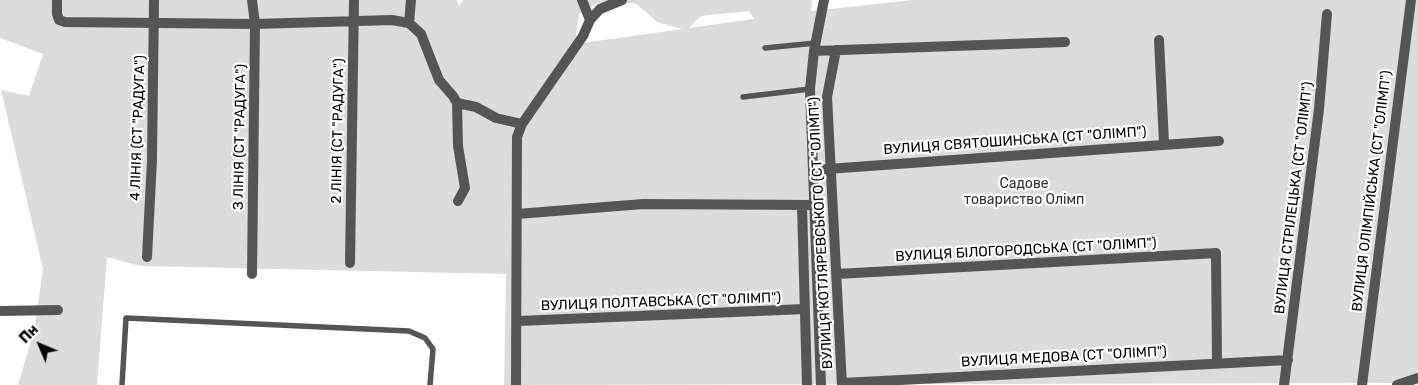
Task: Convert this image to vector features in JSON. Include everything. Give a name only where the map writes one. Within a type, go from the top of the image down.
[{"type":"street","points":[[57,0],[59,20],[65,22],[255,24],[353,23],[392,20],[409,23],[421,34],[439,80],[453,96],[456,103],[458,146],[465,188],[458,201]]},
{"type":"street","name":"4 ЛІНІЯ (СТ \"РАДУГА\")","points":[[147,257],[155,24],[154,0]]},
{"type":"street","name":"З ЛІНІЯ (СТ \"РАДУГА\")","points":[[252,0],[255,24],[252,274]]},
{"type":"street","name":"2 ЛІНІЯ (СТ \"РАДУГА\")","points":[[350,263],[354,0]]},
{"type":"street","points":[[409,23],[411,0]]},
{"type":"street","points":[[582,0],[590,20]]},
{"type":"street","points":[[516,385],[518,321],[517,137],[522,124],[583,36],[590,20],[600,9],[622,0]]},
{"type":"street","points":[[821,385],[810,89],[815,47],[824,0]]},
{"type":"street","name":"ВУЛИЦЯ ОЛІМПІЙСЬКА (СТ \"ОЛІМП\")","points":[[1362,385],[1411,0]]},
{"type":"street","name":"ВУЛИЦЯ СТРІЛЕЦЬКА (СТ \"ОЛІМП\")","points":[[1284,385],[1319,109],[1327,14]]},
{"type":"street","points":[[1159,40],[1164,143]]},
{"type":"street","points":[[815,47],[836,50],[1065,42]]},
{"type":"street","name":"ВУЛИЦЯ КОТЛЯРЕВСЬКОГО (СТ \"ОЛІМП\")","points":[[836,50],[827,97],[829,169],[837,274],[842,384]]},
{"type":"street","points":[[456,103],[476,107],[496,118],[522,124]]},
{"type":"street","name":"ВУЛИЦЯ СВЯТОШИНСЬКА (СТ \"ОЛІМП\")","points":[[813,170],[1164,143],[1219,141]]},
{"type":"street","points":[[517,214],[643,204],[815,205]]},
{"type":"street","name":"ВУЛИЦЯ КОТЛЯРЕВСЬКОГО (СТ \"ОЛІМП\")","points":[[802,205],[807,385]]},
{"type":"street","name":"ВУЛИЦЯ БІЛОГОРОДСЬКА (СТ \"ОЛІМП\")","points":[[837,274],[1216,253],[1217,362]]},
{"type":"street","name":"ВУЛИЦЯ ПОЛТАВСЬКА (СТ \"ОЛІМП\")","points":[[518,321],[805,309]]},
{"type":"street","points":[[0,312],[58,310]]},
{"type":"street","name":"ВУЛИЦЯ МЕДОВА (СТ \"ОЛІМП\")","points":[[842,384],[1217,362],[1288,360]]},
{"type":"street","points":[[1397,385],[1418,378]]},
{"type":"lane","points":[[765,48],[815,47]]},
{"type":"lane","points":[[743,97],[810,89]]},
{"type":"lane","points":[[122,385],[126,318],[409,330],[425,338],[433,349],[430,385]]},
{"type":"green space","name":"Садове товариство Олімп","points":[[0,0],[457,0],[459,6],[463,0],[812,0],[811,11],[913,0],[1418,0],[1418,383],[504,385],[506,274],[140,266],[107,257],[97,385],[18,385],[34,331],[43,269],[1,90],[29,96],[43,54],[0,38]],"holes":[[[597,3],[635,3],[657,22],[682,29],[575,44],[579,14]],[[749,11],[754,19],[689,28],[701,16]]]}]
